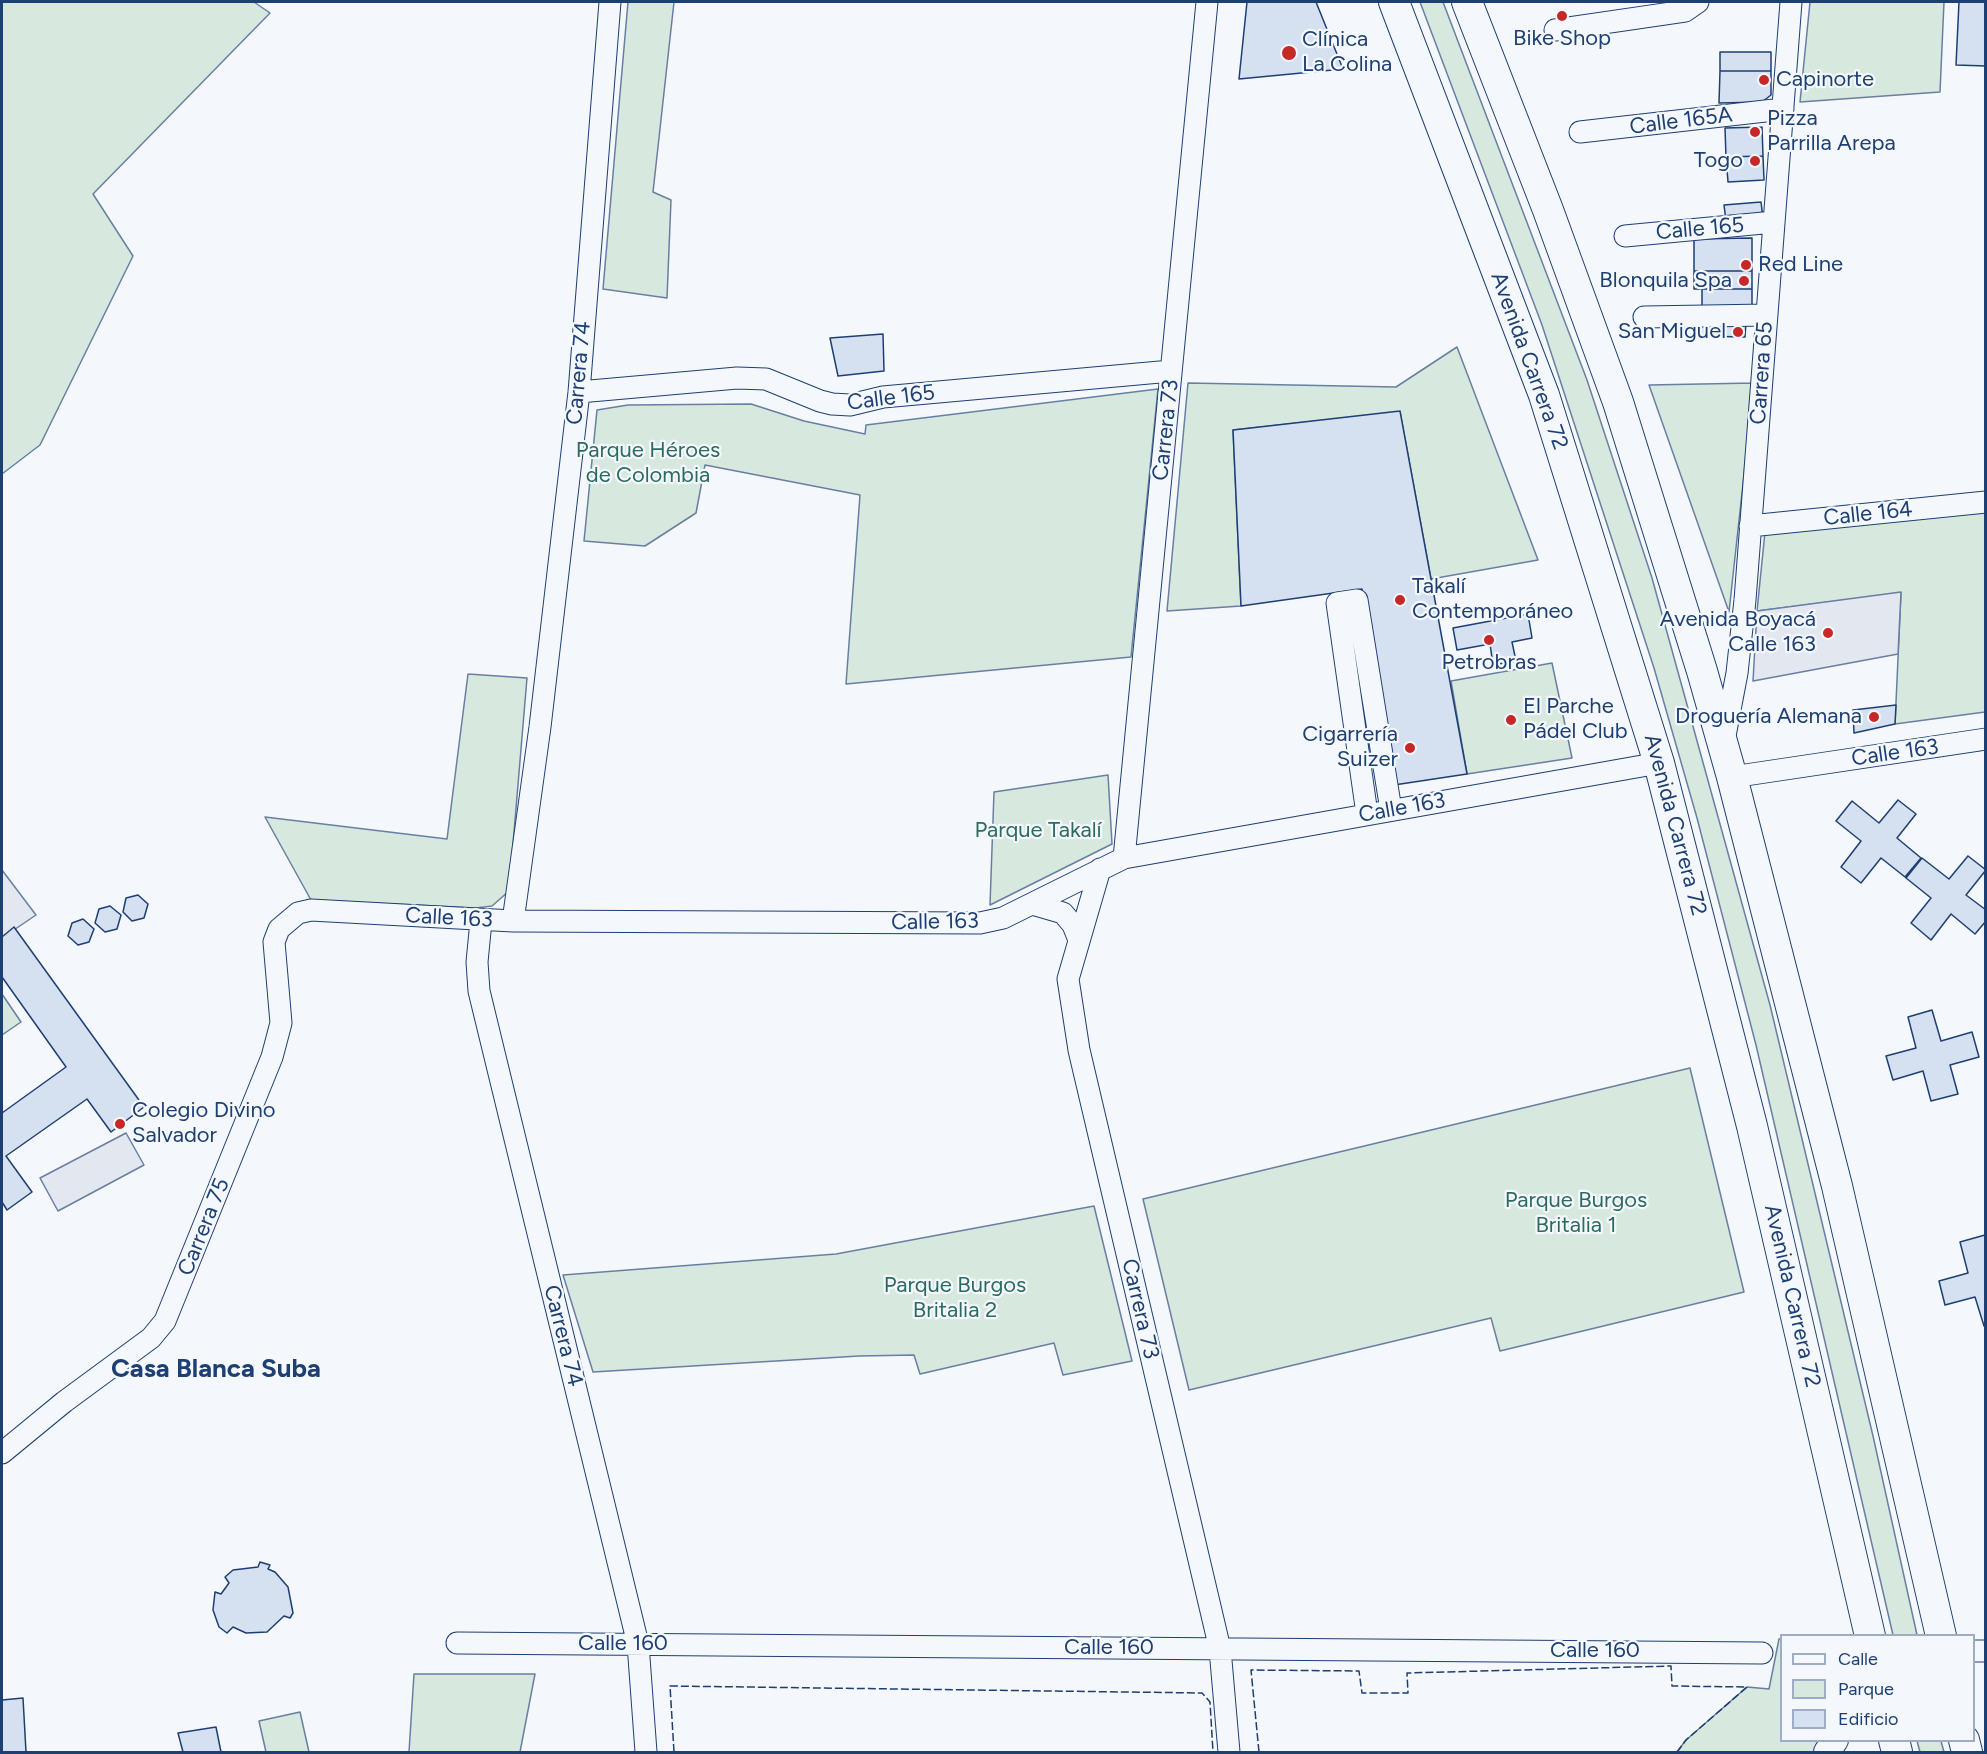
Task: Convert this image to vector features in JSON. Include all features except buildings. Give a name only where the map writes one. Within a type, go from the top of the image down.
[{"type":"highway","name":"Avenida Carrera 72","points":[[1394,2],[1544,395],[1659,763],[1752,1126],[1870,1634]]},
{"type":"highway","points":[[1467,2],[1548,210],[1618,402],[1723,743],[1837,1186],[1941,1634]]},
{"type":"main road","points":[[1857,1634],[1858,1581]]},
{"type":"street","name":"Carrera 74","points":[[513,921],[540,727],[579,392],[610,2]]},
{"type":"street","name":"Carrera 73","points":[[1124,858],[1172,371],[1192,49],[1206,2]]},
{"type":"street","name":"Carrera 65","points":[[1723,743],[1737,673],[1791,2]]},
{"type":"street","points":[[1555,30],[1685,10],[1696,4]]},
{"type":"street","name":"Calle 165A","points":[[1580,132],[1783,109]]},
{"type":"street","name":"Calle 165","points":[[1625,236],[1774,222]]},
{"type":"street","points":[[1644,316],[1767,315]]},
{"type":"street","name":"Calle 165","points":[[579,392],[747,378],[766,379],[832,404],[850,405],[883,397],[1172,371]]},
{"type":"street","name":"Calle 164","points":[[1750,526],[1986,502]]},
{"type":"street","points":[[1367,814],[1337,603],[1357,600],[1391,810]]},
{"type":"street","name":"Calle 163","points":[[1732,777],[1986,739]]},
{"type":"street","points":[[1359,758],[1382,754]]},
{"type":"street","name":"Calle 163","points":[[298,913],[311,910],[481,921],[959,925],[1003,918],[1124,858],[1659,763]]},
{"type":"street","name":"Carrera 73","points":[[1100,869],[1068,980],[1079,1050],[1220,1649],[1229,1752]]},
{"type":"street","points":[[1032,904],[1063,913],[1073,925],[1079,940]]},
{"type":"street","name":"Carrera 75","points":[[2,1453],[64,1402],[151,1338],[165,1321],[272,1057],[281,1023],[274,942],[279,929],[298,913]]},
{"type":"street","name":"Carrera 74","points":[[481,921],[477,962],[479,991],[638,1644],[646,1752]]},
{"type":"street","name":"Calle 160","points":[[457,1643],[1762,1653]]},
{"type":"green space","points":[[2,2],[254,2],[270,13],[93,194],[133,256],[40,445],[2,474]]},
{"type":"green space","points":[[628,2],[674,2],[653,192],[671,200],[667,298],[603,289]]},
{"type":"green space","points":[[1420,2],[1443,2],[1587,380],[1652,578],[1770,1005],[1873,1436],[1917,1634],[1893,1634],[1756,1045],[1697,818],[1654,668],[1542,325]]},
{"type":"green space","points":[[1810,2],[1944,2],[1940,92],[1800,102]]},
{"type":"green space","points":[[1457,347],[1538,560],[1431,579],[1400,412],[1233,430],[1241,606],[1167,611],[1188,383],[1396,387]]},
{"type":"green space","points":[[1754,383],[1729,612],[1649,385]]},
{"type":"green space","name":"Parque Héroes de Colombia","points":[[1158,389],[1131,657],[846,684],[860,495],[705,465],[696,513],[645,546],[584,541],[597,410],[628,405],[751,404],[804,421],[865,434],[866,425]]},
{"type":"green space","points":[[1985,511],[1985,712],[1895,724],[1901,593],[1757,611],[1765,532]]},
{"type":"green space","name":"El Parche Pádel Club","points":[[1552,663],[1572,758],[1467,774],[1451,681]]},
{"type":"green space","points":[[468,674],[527,678],[509,891],[492,906],[476,908],[311,900],[265,817],[447,839]]},
{"type":"green space","name":"Parque Takalí","points":[[1108,775],[1112,844],[990,905],[994,792]]},
{"type":"green space","points":[[2,994],[21,1022],[2,1035]]},
{"type":"green space","name":"Parque Burgos Britalia 1","points":[[1690,1068],[1744,1292],[1500,1351],[1491,1318],[1189,1390],[1143,1199]]},
{"type":"green space","name":"Parque Burgos Britalia 2","points":[[1094,1206],[1132,1361],[1063,1375],[1054,1343],[920,1374],[914,1355],[859,1356],[593,1372],[563,1275],[836,1254]]},
{"type":"green space","points":[[1780,1639],[1780,1742],[1822,1742],[1816,1752],[1677,1752],[1686,1740],[1747,1687],[1769,1689]]},
{"type":"green space","points":[[414,1674],[535,1674],[520,1752],[409,1752]]},
{"type":"green space","points":[[300,1712],[309,1752],[266,1752],[259,1721]]},
{"type":"green space","points":[[1917,1742],[1941,1742],[1944,1752],[1920,1752]]},
{"type":"shaded area","name":"Avenida Boyacá Calle 163","points":[[1901,592],[1898,654],[1753,681],[1757,611]]},
{"type":"shaded area","points":[[2,870],[36,915],[2,938]]},
{"type":"shaded area","points":[[126,1133],[144,1165],[58,1211],[40,1178]]},
{"type":"fence","points":[[1259,1752],[1251,1670],[1359,1671],[1362,1693],[1408,1693],[1407,1673],[1671,1666],[1672,1686],[1747,1687],[1686,1740],[1677,1752]]},
{"type":"fence","points":[[674,1752],[670,1686],[1202,1693],[1210,1702],[1213,1752]]},
{"type":"place","name":"Bike Shop","points":[[1562,16]]},
{"type":"place","name":"Clínica La Colina","points":[[1289,53]]},
{"type":"place","name":"Capinorte","points":[[1764,80]]},
{"type":"place","name":"Pizza Parrilla Arepa","points":[[1755,132]]},
{"type":"place","name":"Togo","points":[[1755,161]]},
{"type":"place","name":"Red Line","points":[[1746,265]]},
{"type":"place","name":"Blonquila Spa","points":[[1744,281]]},
{"type":"place","name":"San Miguel","points":[[1738,332]]},
{"type":"place","name":"Takalí Contemporáneo","points":[[1400,600]]},
{"type":"place","name":"Avenida Boyacá Calle 163","points":[[1828,633]]},
{"type":"place","name":"Petrobras","points":[[1489,640]]},
{"type":"place","name":"Droguería Alemana","points":[[1874,717]]},
{"type":"place","name":"El Parche Pádel Club","points":[[1511,720]]},
{"type":"place","name":"Cigarrería Suizer","points":[[1410,748]]},
{"type":"place","name":"Colegio Divino Salvador","points":[[120,1124]]},
{"type":"district","name":"Casa Blanca Suba","points":[[216,1369]]}]
